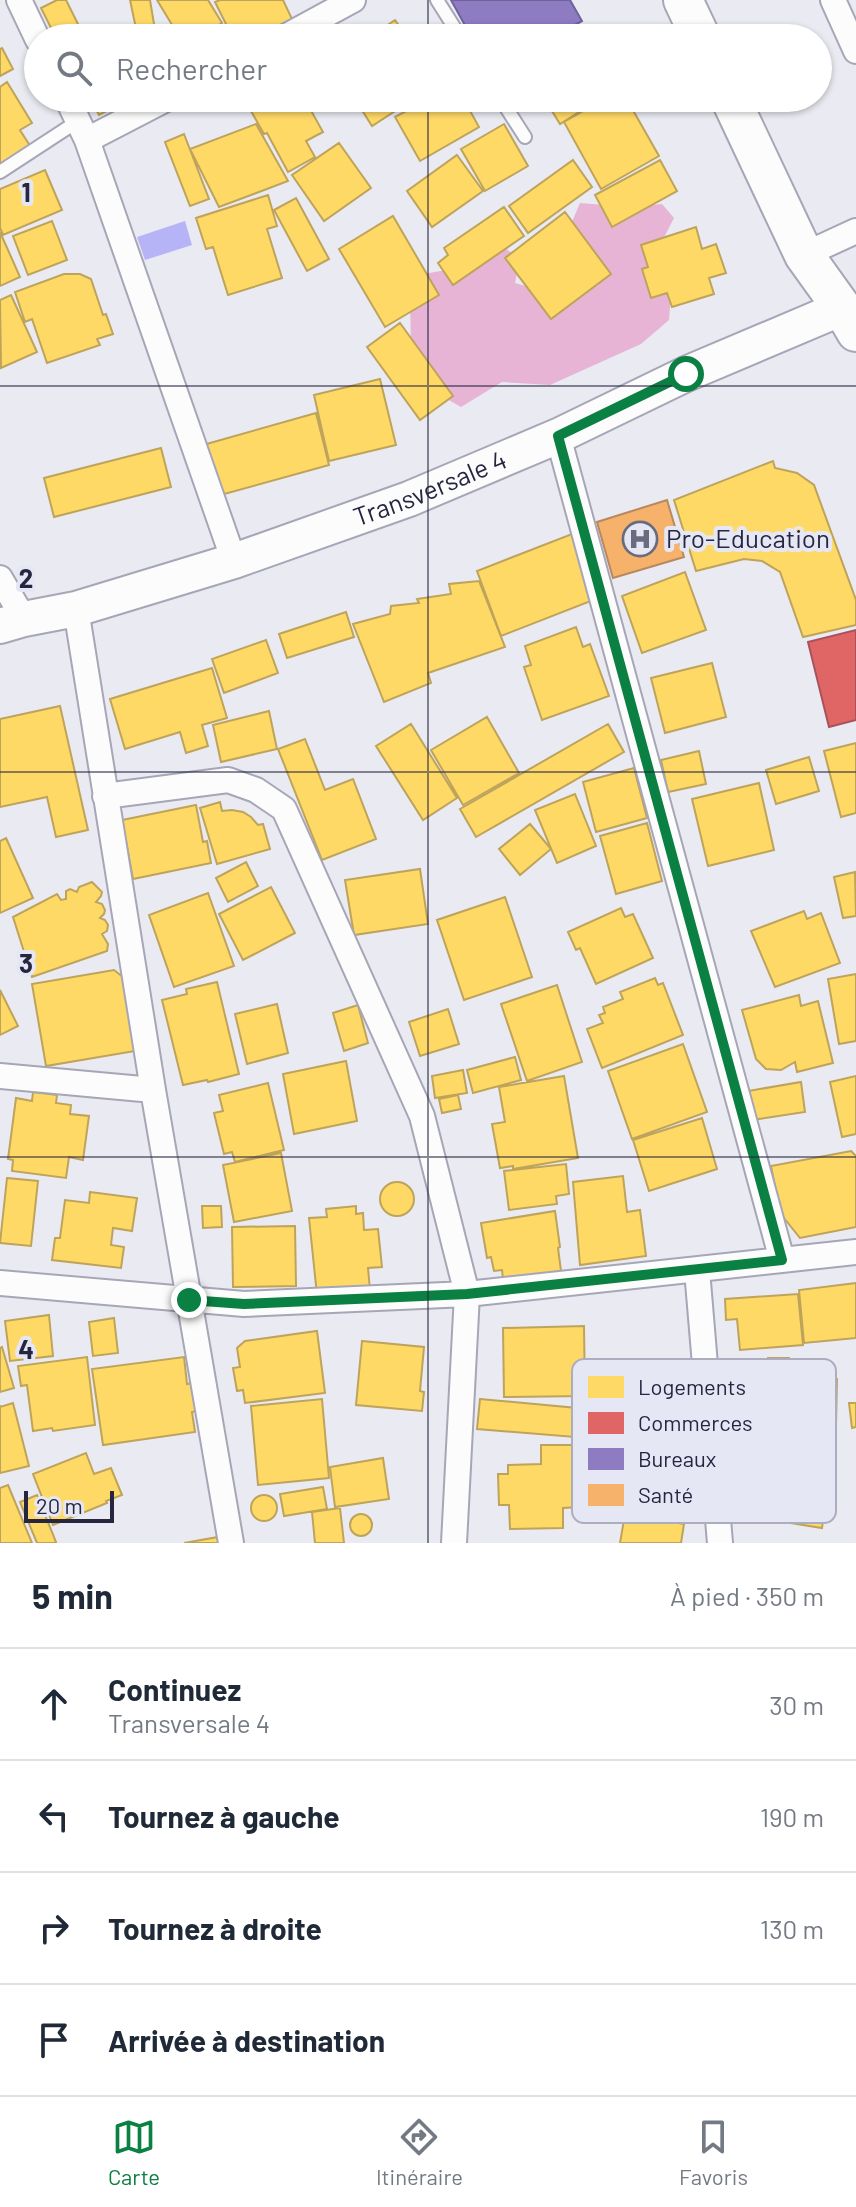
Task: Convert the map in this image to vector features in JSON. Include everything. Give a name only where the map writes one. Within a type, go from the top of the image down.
[{"type":"main road","points":[[683,0],[694,24]]},
{"type":"main road","points":[[737,112],[804,255],[849,320]]},
{"type":"main road","name":"Transversale 4","points":[[12,622],[76,609],[234,561],[409,499],[558,436],[686,374],[849,320]]},
{"type":"street","points":[[19,0],[30,24]]},
{"type":"street","points":[[310,10],[353,0]]},
{"type":"street","points":[[833,0],[856,51]]},
{"type":"street","points":[[74,112],[234,561]]},
{"type":"street","points":[[83,131],[132,112]]},
{"type":"street","points":[[804,255],[856,231]]},
{"type":"street","points":[[558,436],[782,1260]]},
{"type":"street","points":[[0,578],[12,622]]},
{"type":"street","points":[[76,609],[153,1090],[231,1543]]},
{"type":"street","points":[[105,796],[228,780],[256,790],[284,809],[422,1116],[467,1294],[454,1543]]},
{"type":"street","points":[[0,1076],[153,1090]]},
{"type":"street","points":[[0,1283],[244,1304],[467,1294],[856,1252]]},
{"type":"street","points":[[697,1270],[704,1359]]},
{"type":"street","points":[[718,1523],[720,1543]]},
{"type":"lane","points":[[437,0],[452,24]]},
{"type":"lane","points":[[509,112],[525,137]]},
{"type":"lane","points":[[0,172],[83,131]]},
{"type":"shaded area","points":[[580,203],[628,207],[662,204],[674,218],[657,251],[671,294],[669,320],[641,344],[550,385],[502,382],[461,407],[440,395],[411,351],[410,296],[418,275],[463,267],[500,245],[520,258],[515,283],[563,297],[568,231]]},
{"type":"water","points":[[185,221],[192,245],[145,260],[137,237]]},
{"type":"building: Logements","points":[[57,0],[66,0],[78,24],[49,24],[41,8]]},
{"type":"building: Logements","points":[[130,0],[150,0],[154,24],[135,24]]},
{"type":"building: Logements","points":[[157,0],[208,0],[222,23],[220,24],[172,24]]},
{"type":"building: Logements","points":[[283,0],[292,19],[282,24],[226,24],[215,2]]},
{"type":"building: Logements","points":[[0,49],[13,69],[0,76]]},
{"type":"building: Logements","points":[[7,82],[32,123],[20,130],[32,149],[0,169],[0,87]]},
{"type":"building: Logements","points":[[252,112],[312,112],[323,132],[306,141],[315,157],[288,172],[267,133],[264,134]]},
{"type":"building: Logements","points":[[363,112],[394,112],[372,126]]},
{"type":"building: Logements","points":[[404,112],[471,112],[479,127],[420,161],[395,117]]},
{"type":"building: Logements","points":[[553,112],[579,112],[560,124]]},
{"type":"building: Logements","points":[[582,112],[634,112],[659,156],[601,189],[564,122]]},
{"type":"building: Logements","points":[[256,124],[288,181],[219,207],[190,149]]},
{"type":"building: Logements","points":[[504,124],[528,166],[485,191],[461,149]]},
{"type":"building: Logements","points":[[184,134],[209,199],[190,206],[165,142]]},
{"type":"building: Logements","points":[[339,143],[371,188],[324,221],[292,175]]},
{"type":"building: Logements","points":[[457,155],[483,191],[432,227],[407,191]]},
{"type":"building: Logements","points":[[573,160],[592,187],[528,233],[509,206]]},
{"type":"building: Logements","points":[[660,160],[677,191],[612,227],[595,195]]},
{"type":"building: Logements","points":[[45,170],[62,210],[3,235],[0,228],[0,189]]},
{"type":"building: Logements","points":[[268,195],[277,226],[267,229],[282,278],[228,295],[213,247],[206,249],[196,218]]},
{"type":"building: Logements","points":[[296,198],[329,259],[307,271],[274,210]]},
{"type":"building: Logements","points":[[504,207],[524,236],[453,285],[438,263],[448,255],[444,248]]},
{"type":"building: Logements","points":[[565,212],[611,274],[551,319],[505,258]]},
{"type":"building: Logements","points":[[393,216],[439,295],[385,327],[339,249]]},
{"type":"building: Logements","points":[[52,221],[67,260],[28,275],[13,236]]},
{"type":"building: Logements","points":[[696,227],[702,249],[716,244],[726,273],[709,278],[714,294],[672,307],[667,293],[651,298],[642,269],[648,267],[641,245]]},
{"type":"building: Logements","points":[[0,232],[20,277],[0,286]]},
{"type":"building: Logements","points":[[64,274],[80,274],[91,279],[113,334],[97,339],[100,345],[47,363],[32,319],[25,322],[15,292]]},
{"type":"building: Logements","points":[[11,295],[37,352],[1,368],[0,300]]},
{"type":"building: Logements","points":[[400,323],[453,396],[420,420],[367,347]]},
{"type":"building: Logements","points":[[380,379],[396,445],[329,461],[314,395]]},
{"type":"building: Logements","points":[[316,413],[329,465],[217,496],[203,445]]},
{"type":"building: Logements","points":[[161,448],[171,487],[54,517],[44,478]]},
{"type":"building: Logements","points":[[773,461],[775,468],[797,473],[814,485],[856,600],[856,625],[803,637],[780,572],[762,561],[744,559],[696,571],[674,500]]},
{"type":"building: Logements","points":[[572,534],[596,599],[501,636],[477,571]]},
{"type":"building: Logements","points":[[685,572],[706,630],[642,653],[622,596]]},
{"type":"building: Logements","points":[[479,581],[505,647],[428,673],[431,683],[384,702],[353,624],[390,614],[391,606],[419,603],[417,599],[451,594],[449,584]]},
{"type":"building: Logements","points":[[346,612],[354,637],[287,658],[279,634]]},
{"type":"building: Logements","points":[[576,627],[583,647],[590,644],[609,696],[542,720],[524,667],[531,665],[525,646]]},
{"type":"building: Logements","points":[[266,640],[278,673],[224,693],[212,659]]},
{"type":"building: Logements","points":[[712,663],[726,717],[665,733],[651,678]]},
{"type":"building: Logements","points":[[212,668],[227,718],[202,725],[208,746],[186,753],[180,732],[125,749],[110,699]]},
{"type":"building: Logements","points":[[60,706],[88,830],[56,837],[47,797],[0,807],[0,719]]},
{"type":"building: Logements","points":[[269,711],[277,749],[221,762],[213,725]]},
{"type":"building: Logements","points":[[487,717],[519,773],[463,805],[431,750]]},
{"type":"building: Logements","points":[[411,724],[457,798],[423,820],[376,746]]},
{"type":"building: Logements","points":[[608,724],[624,752],[476,837],[460,809]]},
{"type":"building: Logements","points":[[305,739],[325,790],[353,779],[376,839],[322,860],[278,749]]},
{"type":"building: Logements","points":[[856,743],[856,813],[841,817],[824,751]]},
{"type":"building: Logements","points":[[699,751],[706,784],[668,792],[661,760]]},
{"type":"building: Logements","points":[[809,757],[819,791],[776,804],[766,770]]},
{"type":"building: Logements","points":[[634,768],[647,818],[596,832],[583,782]]},
{"type":"building: Logements","points":[[759,783],[774,850],[708,866],[692,799]]},
{"type":"building: Logements","points":[[575,794],[596,846],[557,863],[535,810]]},
{"type":"building: Logements","points":[[220,802],[222,811],[243,812],[258,825],[263,824],[270,849],[217,864],[200,808]]},
{"type":"building: Logements","points":[[196,805],[203,842],[207,841],[211,863],[133,879],[122,820]]},
{"type":"building: Logements","points":[[647,823],[662,881],[616,894],[600,836]]},
{"type":"building: Logements","points":[[530,824],[551,849],[520,875],[499,849]]},
{"type":"building: Logements","points":[[6,838],[33,898],[0,913],[0,841]]},
{"type":"building: Logements","points":[[246,862],[258,886],[228,902],[216,878]]},
{"type":"building: Logements","points":[[420,869],[428,924],[354,935],[345,880]]},
{"type":"building: Logements","points":[[855,872],[856,916],[843,918],[834,877]]},
{"type":"building: Logements","points":[[92,882],[102,892],[96,902],[102,904],[105,910],[100,918],[108,925],[107,931],[102,934],[108,944],[107,951],[32,977],[13,917],[57,894],[61,900],[66,899],[66,891],[77,892],[79,887]]},
{"type":"building: Logements","points":[[271,887],[295,933],[243,960],[219,914]]},
{"type":"building: Logements","points":[[208,893],[234,966],[174,987],[149,915]]},
{"type":"building: Logements","points":[[505,897],[532,977],[464,1000],[437,920]]},
{"type":"building: Logements","points":[[621,908],[625,917],[633,914],[653,958],[596,984],[580,948],[576,950],[568,932]]},
{"type":"building: Logements","points":[[804,911],[807,919],[821,913],[840,963],[775,987],[751,931]]},
{"type":"building: Logements","points":[[114,970],[123,977],[135,1051],[46,1066],[32,984]]},
{"type":"building: Logements","points":[[856,974],[856,1041],[839,1044],[828,979]]},
{"type":"building: Logements","points":[[655,978],[658,985],[663,983],[683,1035],[602,1068],[587,1029],[603,1023],[599,1015],[605,1013],[603,1007],[623,999],[620,992]]},
{"type":"building: Logements","points":[[217,982],[239,1074],[183,1085],[162,1000],[187,994],[186,989]]},
{"type":"building: Logements","points":[[557,985],[582,1062],[527,1081],[501,1004]]},
{"type":"building: Logements","points":[[0,990],[18,1026],[0,1035]]},
{"type":"building: Logements","points":[[799,995],[801,1006],[818,1001],[833,1063],[797,1072],[795,1062],[781,1070],[766,1069],[756,1059],[742,1010]]},
{"type":"building: Logements","points":[[277,1004],[288,1053],[247,1064],[235,1014]]},
{"type":"building: Logements","points":[[358,1005],[368,1043],[344,1051],[333,1013]]},
{"type":"building: Logements","points":[[448,1009],[459,1044],[420,1056],[409,1022]]},
{"type":"building: Logements","points":[[683,1044],[707,1112],[632,1139],[608,1071]]},
{"type":"building: Logements","points":[[515,1057],[521,1080],[473,1093],[467,1070]]},
{"type":"building: Logements","points":[[346,1061],[357,1121],[294,1134],[283,1074]]},
{"type":"building: Logements","points":[[463,1070],[467,1093],[435,1098],[432,1076]]},
{"type":"building: Logements","points":[[564,1076],[578,1158],[513,1169],[513,1166],[500,1168],[492,1124],[505,1122],[499,1087]]},
{"type":"building: Logements","points":[[856,1076],[856,1134],[842,1137],[830,1082]]},
{"type":"building: Logements","points":[[801,1082],[805,1112],[752,1120],[748,1091]]},
{"type":"building: Logements","points":[[268,1083],[284,1150],[235,1162],[232,1152],[224,1154],[214,1113],[223,1111],[219,1095]]},
{"type":"building: Logements","points":[[33,1092],[57,1095],[56,1103],[71,1105],[70,1114],[89,1116],[83,1160],[69,1157],[66,1178],[12,1171],[13,1160],[8,1159],[16,1098],[32,1101]]},
{"type":"building: Logements","points":[[458,1095],[461,1109],[442,1113],[439,1099]]},
{"type":"building: Logements","points":[[702,1118],[717,1169],[649,1191],[633,1140]]},
{"type":"building: Logements","points":[[851,1151],[856,1156],[856,1227],[800,1238],[780,1213],[771,1166]]},
{"type":"building: Logements","points":[[281,1153],[292,1211],[234,1222],[223,1165]]},
{"type":"building: Logements","points":[[566,1164],[569,1194],[556,1196],[557,1204],[509,1210],[504,1171]]},
{"type":"building: Logements","points":[[623,1176],[627,1212],[640,1210],[646,1256],[580,1265],[573,1182]]},
{"type":"building: Logements","points":[[7,1178],[38,1181],[31,1246],[0,1243]]},
{"type":"building: Logements","points":[[397,1182],[409,1187],[414,1199],[409,1211],[397,1216],[385,1211],[380,1199],[385,1187]]},
{"type":"building: Logements","points":[[90,1192],[137,1198],[132,1231],[113,1228],[111,1245],[124,1247],[121,1268],[52,1260],[55,1238],[60,1238],[65,1200],[89,1203]]},
{"type":"building: Logements","points":[[202,1206],[221,1206],[222,1227],[203,1228]]},
{"type":"building: Logements","points":[[356,1206],[356,1214],[363,1213],[364,1230],[378,1229],[382,1267],[368,1268],[370,1290],[317,1295],[309,1218],[327,1217],[326,1209]]},
{"type":"building: Logements","points":[[555,1211],[561,1271],[503,1279],[502,1270],[494,1271],[491,1257],[487,1258],[481,1223]]},
{"type":"building: Logements","points":[[295,1226],[296,1286],[233,1287],[232,1227]]},
{"type":"building: Logements","points":[[856,1283],[856,1338],[804,1343],[799,1290]]},
{"type":"building: Logements","points":[[798,1294],[803,1345],[740,1350],[737,1319],[726,1320],[725,1299]]},
{"type":"building: Logements","points":[[49,1315],[53,1356],[10,1361],[5,1321]]},
{"type":"building: Logements","points":[[114,1318],[118,1353],[93,1356],[89,1322]]},
{"type":"building: Logements","points":[[584,1326],[584,1359],[572,1359],[572,1396],[504,1397],[503,1328]]},
{"type":"building: Logements","points":[[317,1331],[325,1393],[245,1403],[243,1390],[237,1391],[233,1368],[240,1367],[237,1348],[245,1341]]},
{"type":"building: Logements","points":[[362,1341],[424,1347],[420,1391],[424,1392],[422,1411],[356,1405]]},
{"type":"building: Logements","points":[[0,1348],[14,1388],[0,1392]]},
{"type":"building: Logements","points":[[87,1357],[95,1425],[33,1431],[27,1385],[21,1386],[18,1366]]},
{"type":"building: Logements","points":[[184,1357],[187,1384],[193,1383],[197,1411],[192,1412],[195,1432],[103,1445],[92,1369]]},
{"type":"building: Logements","points":[[322,1399],[329,1478],[258,1485],[251,1406]]},
{"type":"building: Logements","points":[[480,1399],[572,1408],[572,1437],[477,1429]]},
{"type":"building: Logements","points":[[13,1403],[29,1466],[0,1473],[0,1407]]},
{"type":"building: Logements","points":[[849,1403],[856,1403],[856,1427],[852,1428]]},
{"type":"building: Logements","points":[[541,1445],[572,1445],[572,1507],[563,1508],[563,1528],[510,1529],[509,1505],[499,1505],[498,1474],[508,1474],[508,1465],[541,1464]]},
{"type":"building: Logements","points":[[86,1453],[94,1474],[111,1468],[122,1495],[53,1525],[33,1474]]},
{"type":"building: Logements","points":[[383,1458],[389,1499],[335,1507],[330,1467]]},
{"type":"building: Logements","points":[[8,1485],[32,1543],[0,1543],[0,1488]]},
{"type":"building: Logements","points":[[323,1487],[327,1509],[284,1516],[280,1494]]},
{"type":"building: Logements","points":[[37,1495],[54,1543],[37,1543],[20,1502]]},
{"type":"building: Logements","points":[[264,1495],[273,1499],[277,1508],[273,1517],[264,1521],[255,1517],[251,1508],[255,1499]]},
{"type":"building: Logements","points":[[340,1508],[344,1543],[315,1543],[312,1512]]},
{"type":"building: Logements","points":[[357,1514],[365,1514],[372,1525],[365,1536],[357,1536],[350,1529],[350,1521]]},
{"type":"building: Logements","points":[[623,1523],[684,1524],[681,1543],[620,1543]]},
{"type":"building: Logements","points":[[790,1523],[823,1523],[822,1528]]},
{"type":"building: Logements","points":[[218,1537],[219,1543],[184,1543]]},
{"type":"building: Commerces","points":[[856,630],[856,720],[829,727],[808,642]]},
{"type":"building: Bureaux","points":[[451,0],[570,0],[582,21],[577,24],[464,24]]},
{"type":"building: Santé","name":"Pro-Education","points":[[667,500],[684,557],[613,578],[597,522]]},
{"type":"place","name":"Pro-Education","points":[[640,539]]},
{"type":"route","points":[[189,1300],[244,1304],[467,1294],[782,1260],[558,436],[686,374]]}]
